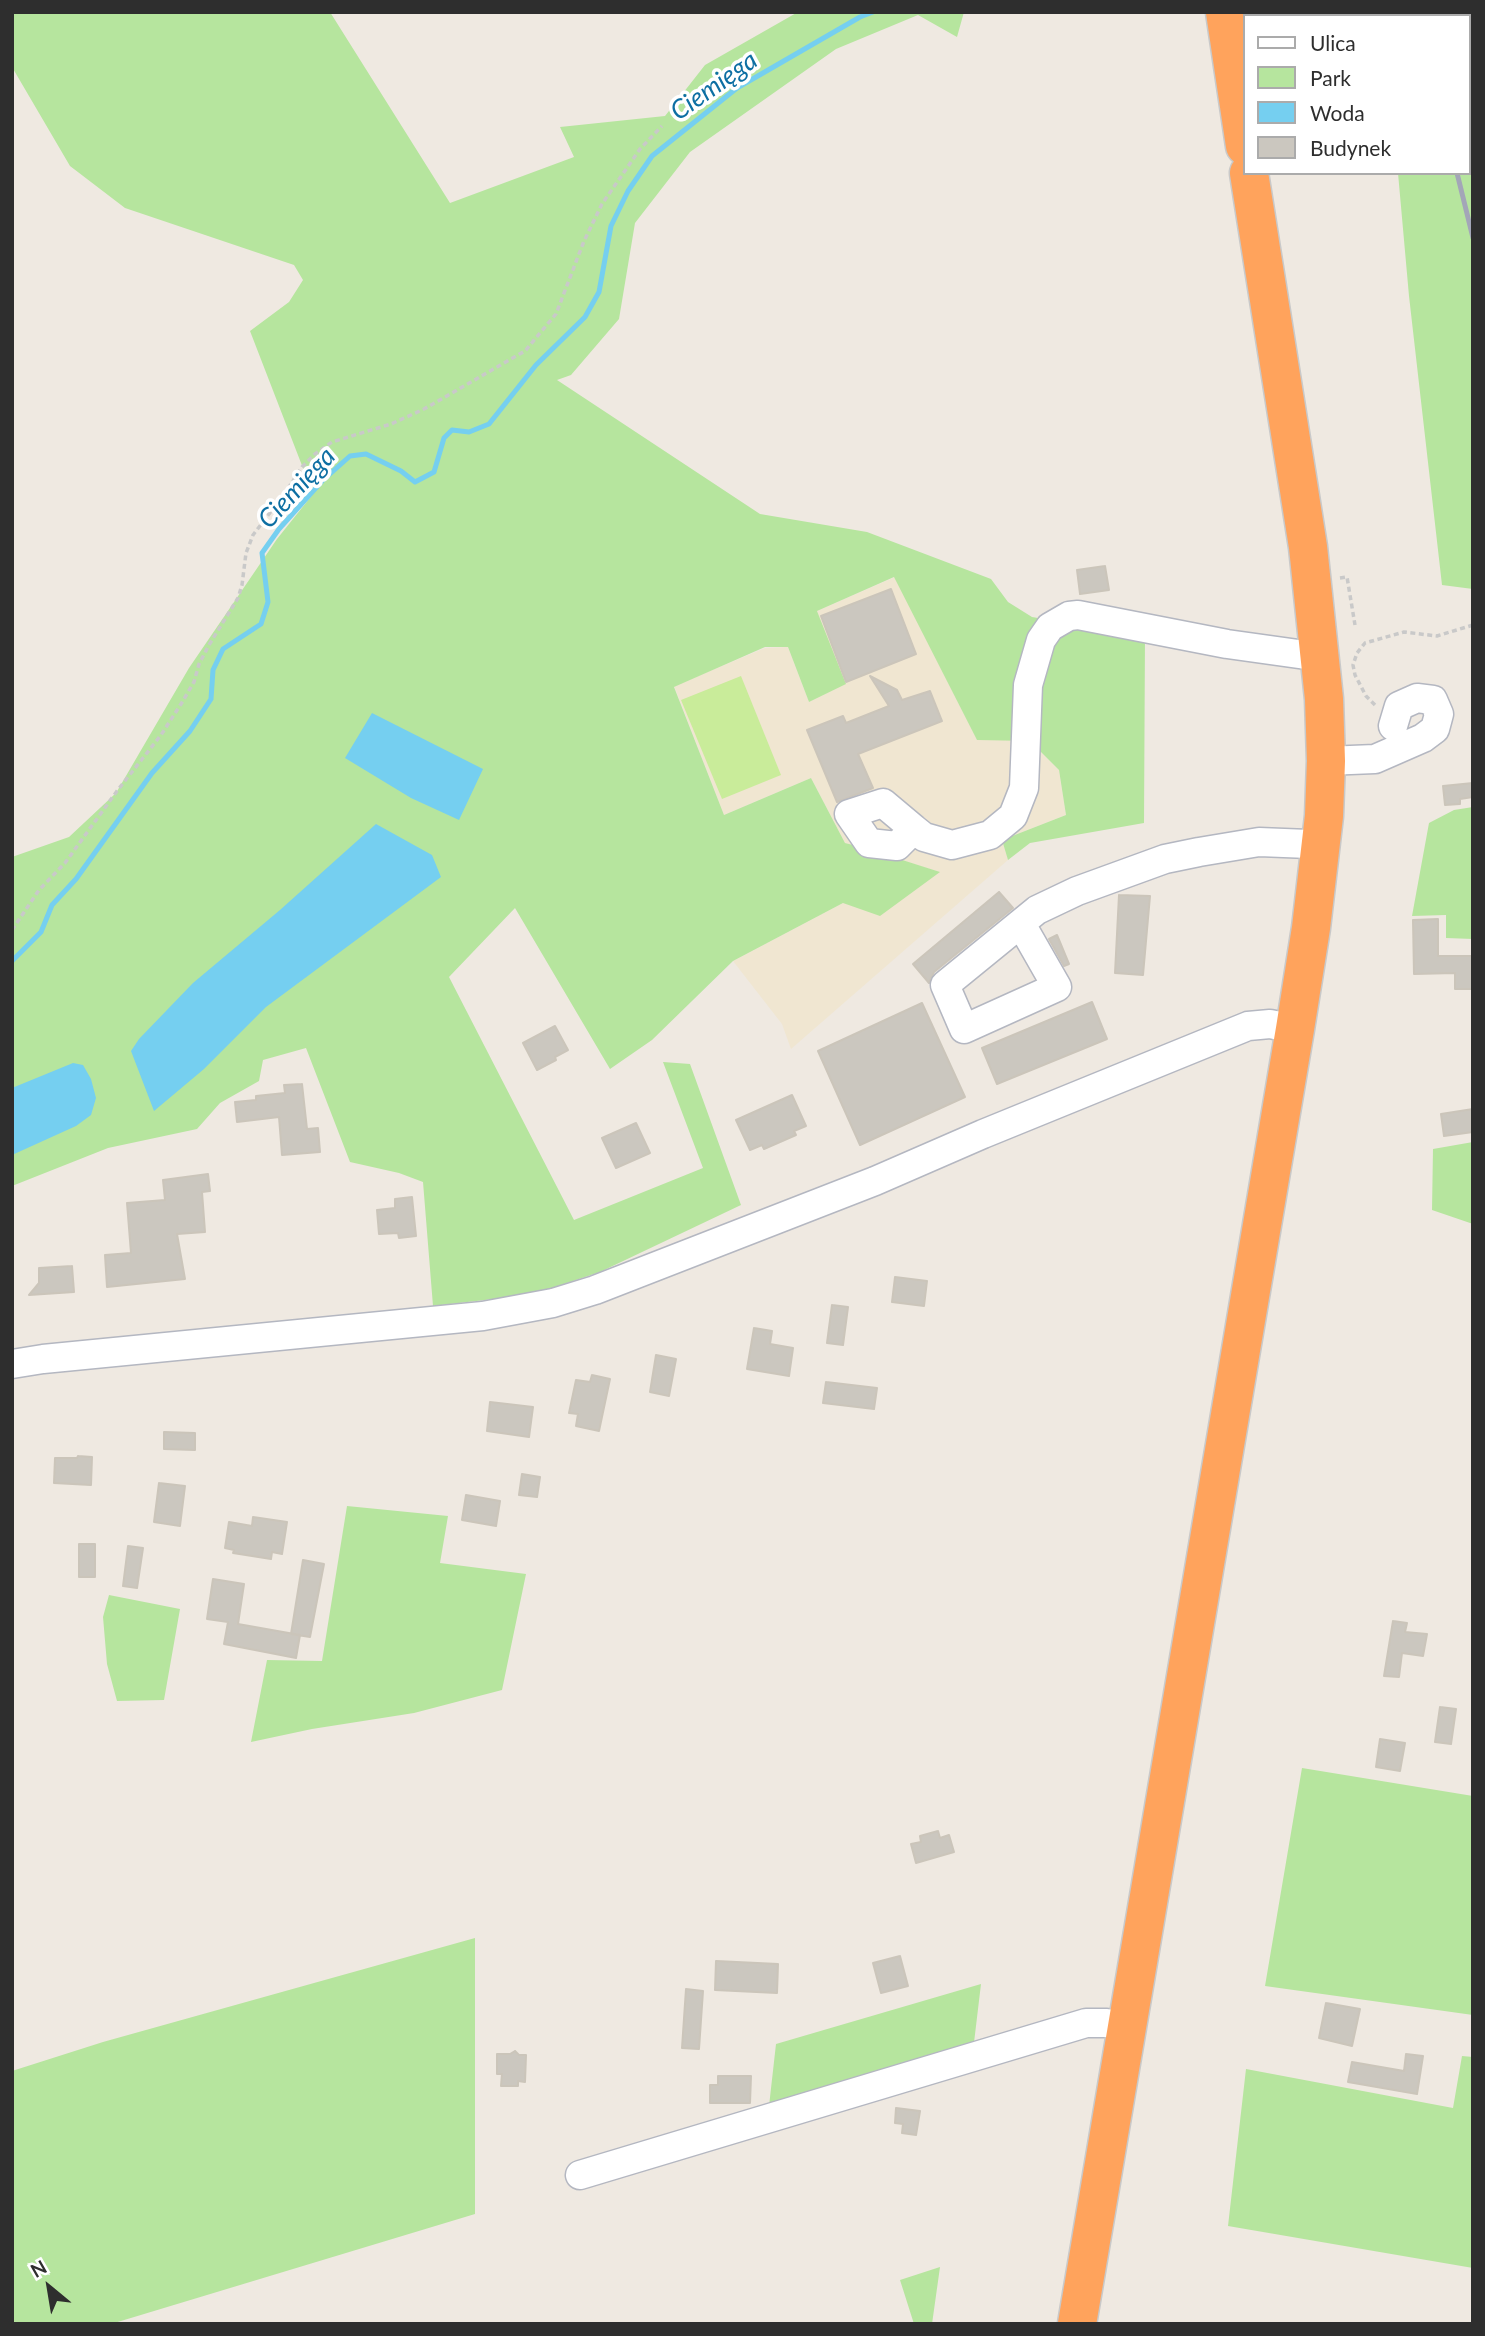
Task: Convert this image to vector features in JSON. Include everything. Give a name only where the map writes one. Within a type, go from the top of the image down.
[{"type":"highway","points":[[1225,16],[1244,140]]},
{"type":"highway","points":[[1077,2324],[1295,1029],[1321,847],[1326,761],[1320,657],[1306,533],[1250,175]]},
{"type":"street","points":[[914,829],[924,837],[952,845],[990,835],[1013,816],[1024,788],[1028,685],[1041,640],[1051,627],[1069,616],[1078,615],[1227,644],[1320,657]]},
{"type":"street","points":[[1326,761],[1376,759],[1393,729]]},
{"type":"street","points":[[1021,924],[1037,910],[1077,891],[1165,859],[1259,842],[1321,847]]},
{"type":"street","points":[[12,1364],[483,1316],[553,1303],[596,1290],[875,1181],[1227,1034],[1257,1024],[1295,1029]]},
{"type":"street","points":[[580,2175],[1086,2023],[1107,2023],[1126,2028]]},
{"type":"path","points":[[12,930],[39,890],[65,863],[161,735],[181,704],[194,682],[199,664],[209,645],[238,598],[243,585],[246,553],[253,535],[302,467],[332,442],[391,424],[424,409],[525,351],[556,314],[584,241],[602,204],[640,149],[662,126]]},
{"type":"path","points":[[1393,729],[1366,696],[1355,675],[1353,665],[1357,653],[1365,643],[1404,632],[1437,636],[1473,625]]},
{"type":"shaded area","points":[[895,577],[977,739],[1030,741],[1059,770],[1066,815],[1002,840],[1008,860],[791,1049],[782,1024],[733,961],[843,903],[939,872],[845,843],[811,778],[724,815],[674,686],[765,648],[788,647],[809,702],[845,684],[817,611]]},
{"type":"green space","points":[[12,12],[330,12],[450,203],[574,157],[560,127],[665,116],[705,65],[798,12],[964,12],[957,37],[918,15],[836,49],[690,152],[635,223],[619,319],[571,375],[557,380],[760,514],[867,532],[991,579],[1008,602],[1032,617],[1145,636],[1144,823],[1030,843],[1008,860],[1002,840],[1066,815],[1059,770],[1030,741],[977,740],[894,577],[817,611],[846,684],[809,702],[788,647],[765,647],[674,687],[724,815],[811,778],[845,843],[853,845],[880,829],[896,858],[940,872],[880,916],[843,903],[733,961],[652,1040],[610,1069],[515,908],[449,977],[574,1220],[703,1168],[663,1062],[690,1064],[741,1205],[600,1272],[555,1287],[528,1295],[433,1306],[423,1182],[399,1173],[350,1162],[306,1048],[263,1060],[259,1081],[220,1103],[197,1129],[108,1148],[12,1186],[12,857],[69,837],[116,793],[189,668],[277,539],[313,494],[250,331],[289,302],[303,280],[294,265],[125,208],[70,166],[12,67]]},
{"type":"green space","points":[[1473,12],[1473,589],[1442,585],[1398,175],[1471,175],[1471,14],[1387,14]]},
{"type":"green space","points":[[741,676],[781,775],[722,799],[681,700]]},
{"type":"green space","points":[[1473,807],[1473,939],[1446,938],[1446,915],[1412,916],[1429,823],[1454,810]]},
{"type":"green space","points":[[1473,1142],[1473,1224],[1432,1210],[1433,1149]]},
{"type":"green space","points":[[347,1506],[448,1516],[440,1563],[526,1574],[502,1690],[414,1713],[312,1729],[251,1742],[267,1660],[322,1661]]},
{"type":"green space","points":[[109,1595],[180,1609],[164,1700],[117,1701],[107,1664],[103,1617]]},
{"type":"green space","points":[[1302,1768],[1473,1796],[1473,2015],[1265,1986]]},
{"type":"green space","points":[[475,1938],[475,2214],[111,2324],[12,2324],[12,2071],[103,2042]]},
{"type":"green space","points":[[981,1984],[973,2051],[768,2115],[776,2044]]},
{"type":"green space","points":[[1462,2056],[1473,2057],[1473,2268],[1228,2226],[1246,2069],[1453,2108]]},
{"type":"green space","points":[[940,2267],[932,2324],[914,2324],[900,2280]]},
{"type":"water","points":[[372,713],[483,769],[459,820],[411,798],[345,758]]},
{"type":"water","points":[[376,824],[432,855],[441,877],[266,1007],[204,1069],[154,1111],[131,1051],[139,1039],[193,983]]},
{"type":"water","points":[[73,1063],[83,1065],[91,1079],[96,1098],[91,1115],[76,1126],[12,1155],[12,1088]]},
{"type":"building","points":[[1105,566],[1109,590],[1080,594],[1077,570]]},
{"type":"building","points":[[891,589],[916,654],[846,682],[821,616]]},
{"type":"building","points":[[870,676],[897,690],[902,700],[930,691],[942,721],[858,754],[873,788],[837,802],[807,730],[843,716],[846,723],[889,706]]},
{"type":"building","points":[[1473,783],[1473,797],[1460,799],[1460,804],[1445,805],[1443,786]]},
{"type":"building","points":[[999,892],[1013,908],[934,972],[929,983],[913,964]]},
{"type":"building","points":[[1119,895],[1150,896],[1143,975],[1115,973]]},
{"type":"building","points":[[1438,919],[1438,956],[1473,956],[1473,989],[1455,989],[1455,973],[1414,974],[1413,920]]},
{"type":"building","points":[[1057,935],[1069,964],[1064,966],[1049,939]]},
{"type":"building","points":[[1092,1002],[1107,1039],[997,1084],[982,1048]]},
{"type":"building","points":[[922,1003],[965,1097],[860,1145],[818,1051]]},
{"type":"building","points":[[555,1026],[568,1050],[537,1070],[523,1043]]},
{"type":"building","points":[[302,1084],[307,1129],[318,1128],[320,1152],[282,1155],[279,1117],[237,1122],[235,1102],[256,1100],[256,1096],[285,1093],[284,1085]]},
{"type":"building","points":[[792,1095],[806,1126],[794,1131],[796,1135],[764,1149],[762,1145],[750,1150],[736,1120]]},
{"type":"building","points":[[1473,1109],[1473,1132],[1444,1136],[1441,1114]]},
{"type":"building","points":[[636,1123],[650,1153],[616,1168],[602,1138]]},
{"type":"building","points":[[208,1174],[210,1191],[202,1192],[205,1232],[177,1234],[185,1279],[107,1287],[105,1255],[131,1253],[127,1203],[165,1200],[163,1180]]},
{"type":"building","points":[[412,1197],[416,1236],[399,1238],[398,1233],[379,1234],[377,1210],[395,1208],[395,1199]]},
{"type":"building","points":[[72,1266],[74,1292],[29,1295],[39,1283],[39,1268]]},
{"type":"building","points":[[895,1277],[927,1281],[924,1306],[892,1302]]},
{"type":"building","points":[[832,1305],[848,1307],[843,1345],[827,1343]]},
{"type":"building","points":[[754,1328],[772,1331],[770,1344],[793,1348],[789,1376],[747,1369]]},
{"type":"building","points":[[656,1355],[676,1359],[669,1396],[650,1392]]},
{"type":"building","points":[[592,1375],[610,1379],[599,1431],[576,1426],[578,1414],[569,1413],[576,1380],[590,1382]]},
{"type":"building","points":[[826,1382],[877,1388],[874,1409],[823,1403]]},
{"type":"building","points":[[490,1402],[533,1407],[529,1437],[487,1431]]},
{"type":"building","points":[[164,1432],[195,1433],[195,1450],[164,1449]]},
{"type":"building","points":[[92,1457],[91,1485],[54,1483],[55,1458]]},
{"type":"building","points":[[522,1474],[540,1477],[537,1497],[519,1495]]},
{"type":"building","points":[[159,1483],[185,1486],[180,1526],[154,1522]]},
{"type":"building","points":[[466,1495],[500,1501],[496,1526],[462,1520]]},
{"type":"building","points":[[253,1517],[287,1522],[282,1554],[272,1552],[271,1559],[233,1553],[234,1550],[225,1548],[229,1522],[252,1526]]},
{"type":"building","points":[[79,1544],[95,1544],[95,1577],[79,1577]]},
{"type":"building","points":[[128,1546],[143,1548],[137,1588],[123,1586]]},
{"type":"building","points":[[303,1560],[324,1564],[310,1637],[291,1634]]},
{"type":"building","points":[[213,1579],[244,1584],[238,1624],[300,1635],[296,1658],[224,1644],[228,1622],[207,1619]]},
{"type":"building","points":[[1393,1621],[1407,1623],[1405,1632],[1427,1634],[1423,1656],[1402,1653],[1399,1677],[1384,1676]]},
{"type":"building","points":[[1440,1707],[1456,1709],[1451,1744],[1435,1742]]},
{"type":"building","points":[[1380,1739],[1405,1743],[1400,1771],[1376,1767]]},
{"type":"building","points":[[938,1831],[940,1838],[949,1835],[954,1852],[916,1863],[911,1844],[921,1842],[920,1836]]},
{"type":"building","points":[[900,1956],[908,1986],[881,1993],[873,1963]]},
{"type":"building","points":[[716,1961],[778,1964],[777,1993],[715,1990]]},
{"type":"building","points":[[686,1989],[703,1991],[699,2049],[682,2048]]},
{"type":"building","points":[[1326,2003],[1360,2009],[1352,2046],[1319,2038]]},
{"type":"building","points":[[515,2051],[519,2055],[526,2055],[525,2082],[518,2081],[518,2086],[501,2086],[502,2074],[497,2074],[497,2054],[510,2054]]},
{"type":"building","points":[[1406,2054],[1423,2056],[1417,2094],[1348,2082],[1352,2062],[1404,2071]]},
{"type":"building","points":[[718,2076],[751,2076],[750,2103],[710,2103],[710,2085],[718,2085]]},
{"type":"building","points":[[896,2108],[920,2111],[916,2135],[902,2133],[903,2124],[895,2123]]},
{"type":"waterway","name":"Ciemięga","points":[[12,961],[41,932],[52,905],[76,879],[152,773],[190,731],[211,699],[213,670],[223,649],[261,624],[268,602],[262,553],[279,529],[322,481],[350,456],[366,454],[401,471],[415,482],[434,472],[444,438],[452,430],[469,432],[489,424],[536,365],[585,317],[599,292],[611,226],[628,191],[652,156],[737,88],[873,12]]},
{"type":"railway","points":[[1457,175],[1473,238]]}]
